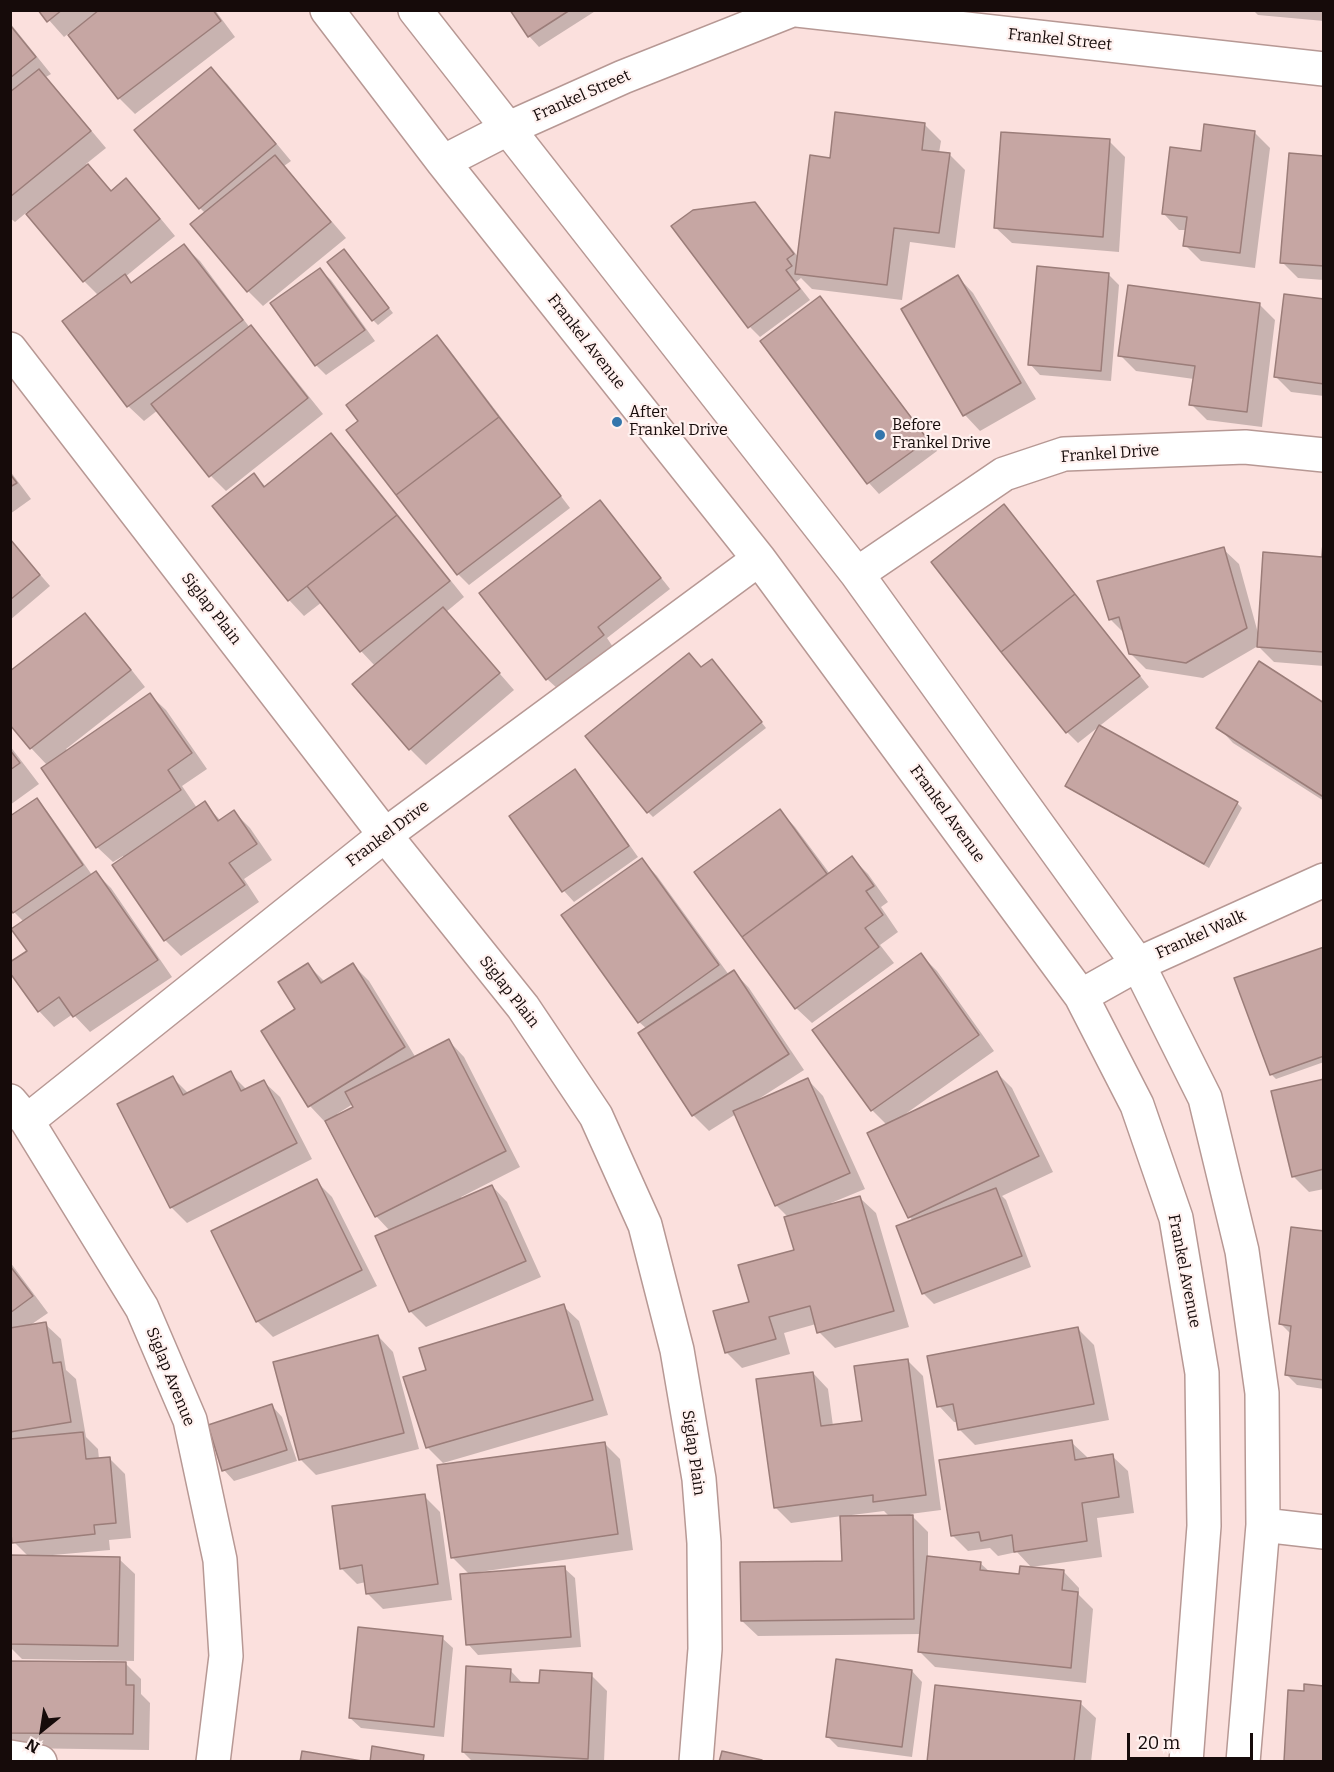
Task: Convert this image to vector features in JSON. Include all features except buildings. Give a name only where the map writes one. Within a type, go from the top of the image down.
[{"type":"street","name":"Frankel Avenue","points":[[327,10],[443,162],[759,559],[1081,996],[1137,1105],[1176,1218],[1202,1373],[1203,1526],[1186,1761]]},
{"type":"street","points":[[415,10],[857,574],[1138,964],[1205,1098],[1242,1251],[1262,1393],[1263,1525],[1243,1761]]},
{"type":"street","name":"Frankel Street","points":[[443,162],[507,129],[623,77],[792,10]]},
{"type":"street","name":"Frankel Street","points":[[797,10],[1323,69]]},
{"type":"street","name":"Siglap Plain","points":[[10,349],[385,835],[523,1007],[597,1116],[645,1225],[677,1350],[699,1479],[704,1543],[705,1649],[696,1761]]},
{"type":"street","name":"Frankel Drive","points":[[857,574],[1004,474],[1064,454],[1245,447],[1323,455]]},
{"type":"street","name":"Frankel Drive","points":[[19,1111],[385,835],[759,559]]},
{"type":"street","name":"Frankel Walk","points":[[1081,996],[1138,964],[1323,880]]},
{"type":"street","name":"Siglap Avenue","points":[[19,1111],[142,1308],[190,1420],[220,1560],[226,1656],[213,1761]]},
{"type":"street","points":[[1263,1525],[1323,1532]]},
{"type":"street","points":[[10,1757],[40,1761]]},
{"type":"place","name":"After Frankel Drive","points":[[617,422]]},
{"type":"place","name":"Before Frankel Drive","points":[[880,435]]}]
